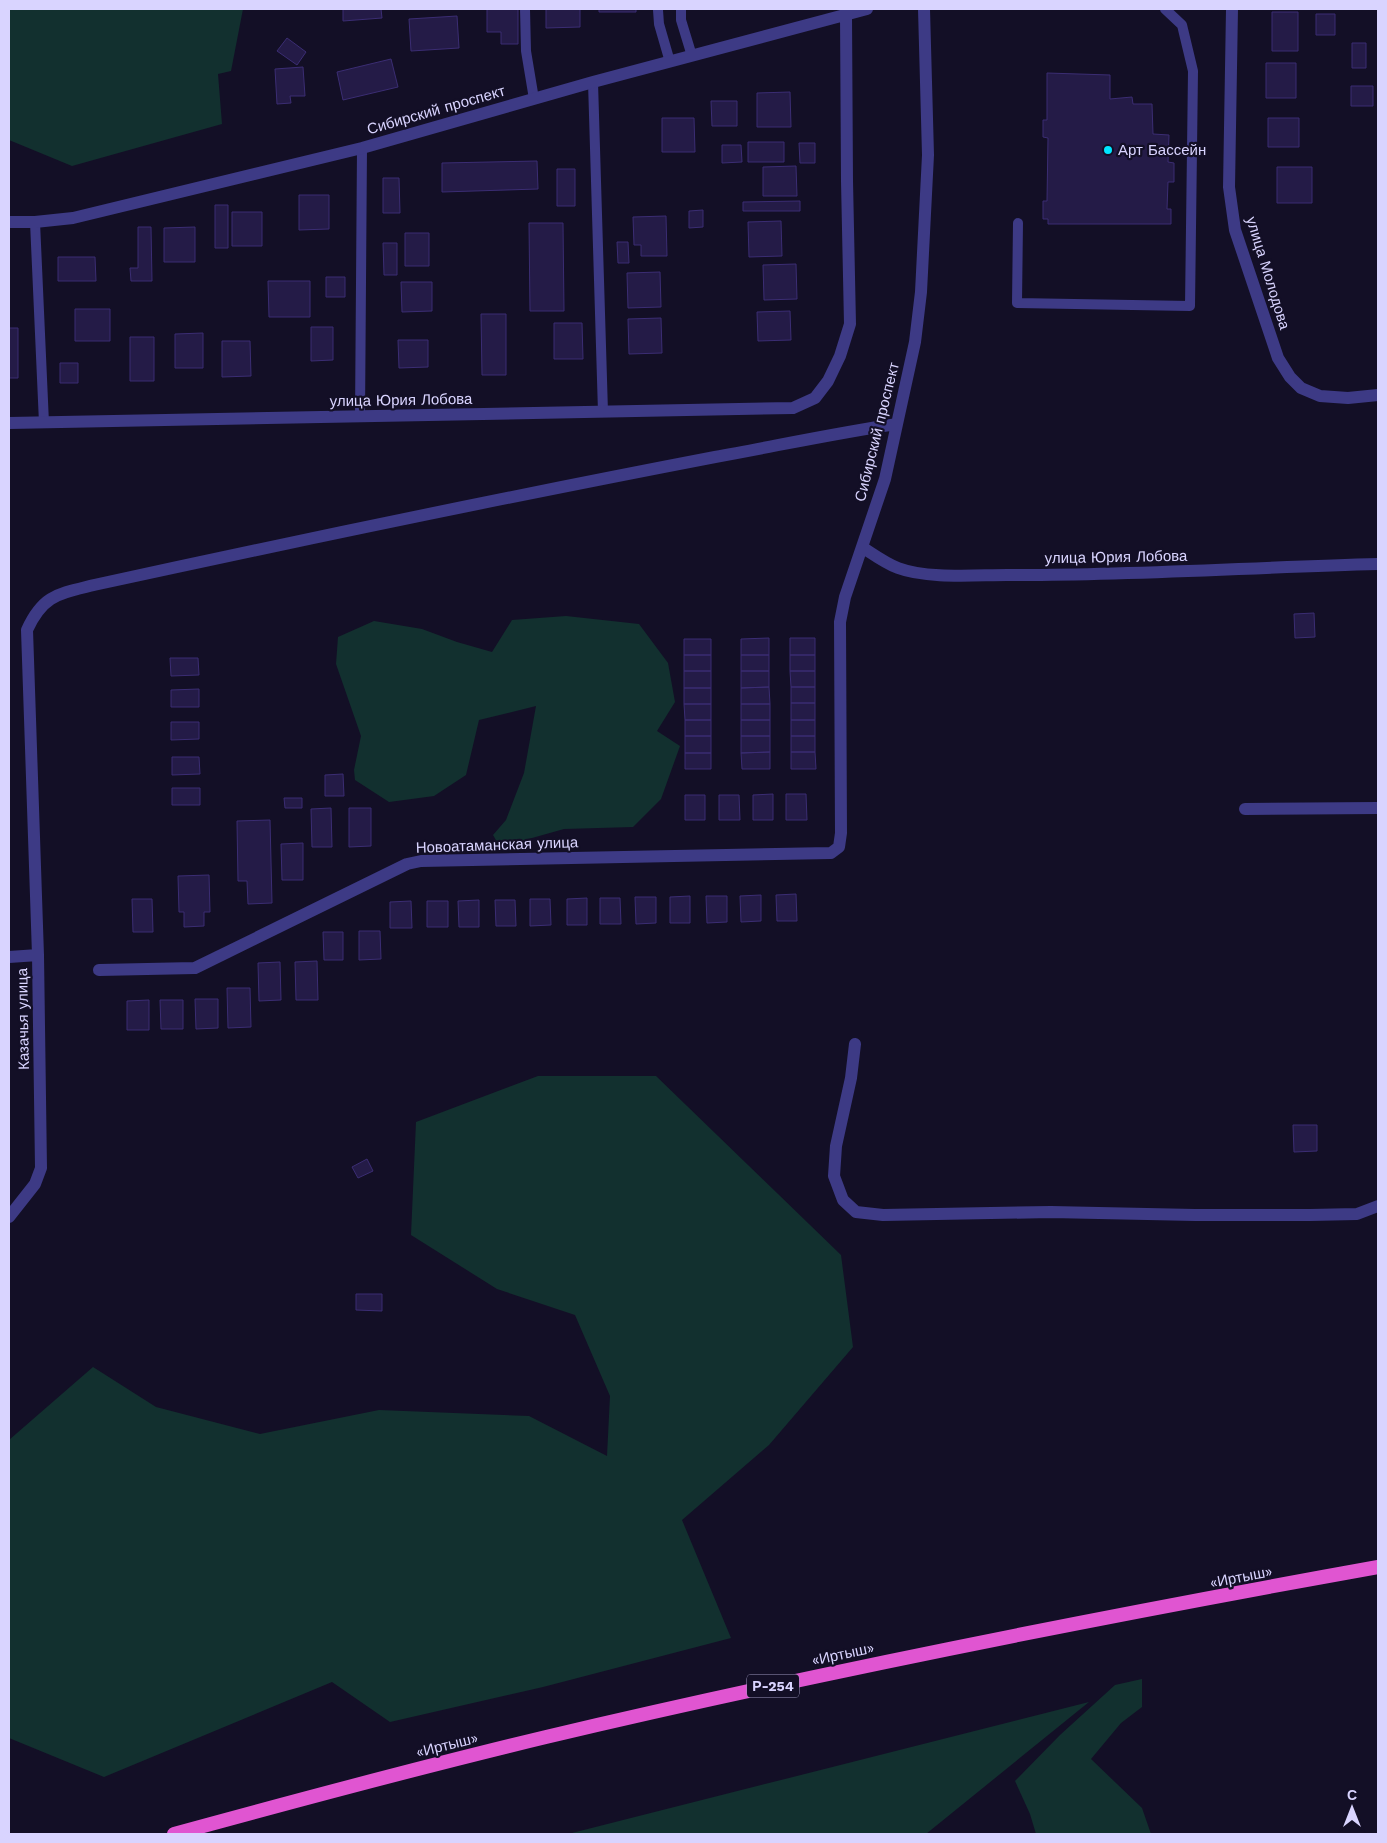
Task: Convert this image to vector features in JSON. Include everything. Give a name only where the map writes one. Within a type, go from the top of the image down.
[{"type":"highway","name":"«Иртыш»","points":[[174,1834],[337,1790],[545,1738],[831,1673],[1378,1567]]},
{"type":"street","name":"Сибирский проспект","points":[[9,222],[35,222],[73,218],[362,148],[593,82],[867,9]]},
{"type":"street","name":"Сибирский проспект","points":[[831,853],[839,847],[841,833],[840,622],[845,597],[885,479],[915,342],[921,292],[928,140],[924,9]]},
{"type":"street","name":"улица Молодова","points":[[1232,9],[1229,187],[1235,230],[1278,358],[1290,377],[1301,388],[1320,396],[1348,398],[1378,395]]},
{"type":"street","name":"улица Юрия Лобова","points":[[9,424],[794,408],[815,398],[828,381],[840,356],[850,324],[846,16]]},
{"type":"street","name":"Казачья улица","points":[[9,1217],[35,1184],[41,1168],[38,955],[27,630],[34,613],[47,600],[65,592],[94,585],[344,531],[614,476],[897,424]]},
{"type":"street","name":"улица Юрия Лобова","points":[[862,546],[880,560],[897,568],[913,572],[959,575],[1062,575],[1378,564]]},
{"type":"street","points":[[1245,809],[1378,808]]},
{"type":"street","name":"Новоатаманская улица","points":[[99,970],[195,968],[407,864],[431,861],[831,853]]},
{"type":"street","points":[[9,957],[38,955]]},
{"type":"street","points":[[855,1044],[851,1078],[836,1146],[834,1176],[843,1200],[856,1212],[883,1215],[1051,1212],[1310,1215],[1357,1214],[1378,1206]]},
{"type":"lane","points":[[525,9],[526,51],[534,99]]},
{"type":"lane","points":[[681,9],[681,20],[692,56]]},
{"type":"lane","points":[[1018,223],[1017,303],[1190,306],[1193,70],[1182,25],[1165,9]]},
{"type":"lane","points":[[658,10],[659,24],[670,62]]},
{"type":"lane","points":[[593,82],[603,412]]},
{"type":"lane","points":[[360,417],[362,148]]},
{"type":"lane","points":[[35,222],[44,423]]},
{"type":"green space","points":[[9,9],[243,9],[231,71],[218,74],[222,124],[72,166],[9,140]]},
{"type":"green space","points":[[566,616],[639,624],[668,663],[675,702],[657,731],[680,746],[661,799],[633,827],[564,829],[500,847],[493,835],[506,820],[524,773],[536,706],[479,720],[466,775],[434,796],[389,802],[355,780],[354,770],[361,736],[336,664],[338,637],[374,621],[422,629],[492,652],[512,620]]},
{"type":"green space","points":[[538,1076],[656,1076],[841,1255],[853,1347],[769,1445],[682,1520],[731,1638],[543,1687],[390,1722],[332,1682],[104,1777],[9,1738],[9,1440],[93,1367],[156,1407],[260,1434],[379,1410],[529,1416],[607,1456],[610,1396],[575,1315],[497,1289],[411,1235],[416,1122]]},
{"type":"green space","points":[[1142,1679],[1142,1707],[1121,1723],[1091,1759],[1142,1808],[1151,1834],[1036,1834],[1030,1814],[1015,1781],[1060,1735],[1115,1685]]},
{"type":"green space","points":[[1089,1702],[926,1834],[568,1834]]},
{"type":"building","points":[[343,9],[381,9],[382,18],[343,21]]},
{"type":"building","points":[[487,9],[518,9],[518,44],[501,44],[501,32],[487,32]]},
{"type":"building","points":[[546,9],[580,9],[580,27],[546,28]]},
{"type":"building","points":[[599,9],[636,9],[636,12],[599,12]]},
{"type":"building","points":[[1272,12],[1298,12],[1298,51],[1272,51]]},
{"type":"building","points":[[1316,14],[1335,14],[1335,35],[1316,35]]},
{"type":"building","points":[[457,16],[459,48],[411,51],[409,19]]},
{"type":"building","points":[[287,38],[306,52],[297,65],[277,51]]},
{"type":"building","points":[[1352,43],[1366,43],[1366,68],[1352,68]]},
{"type":"building","points":[[391,59],[398,87],[343,100],[337,72]]},
{"type":"building","points":[[1266,63],[1296,63],[1296,98],[1266,98]]},
{"type":"building","points":[[303,67],[305,96],[290,96],[291,103],[277,104],[275,69]]},
{"type":"building","name":"Арт Бассейн","points":[[1047,73],[1110,75],[1110,99],[1132,97],[1133,104],[1152,104],[1153,134],[1169,135],[1168,162],[1174,163],[1174,182],[1168,182],[1167,209],[1171,209],[1171,224],[1048,224],[1048,219],[1043,219],[1043,201],[1047,201],[1048,138],[1043,137],[1043,120],[1047,120]]},
{"type":"building","points":[[1351,86],[1373,86],[1373,106],[1351,106]]},
{"type":"building","points":[[790,92],[791,127],[757,127],[757,93]]},
{"type":"building","points":[[711,101],[737,101],[737,126],[712,126]]},
{"type":"building","points":[[662,118],[694,118],[695,152],[662,152]]},
{"type":"building","points":[[1268,118],[1299,118],[1299,147],[1268,147]]},
{"type":"building","points":[[748,142],[784,142],[784,162],[748,162]]},
{"type":"building","points":[[799,143],[815,143],[815,163],[800,163]]},
{"type":"building","points":[[722,145],[741,145],[742,162],[722,163]]},
{"type":"building","points":[[537,161],[538,189],[442,192],[442,163]]},
{"type":"building","points":[[796,166],[797,196],[763,196],[763,167]]},
{"type":"building","points":[[1277,167],[1312,167],[1312,203],[1277,203]]},
{"type":"building","points":[[557,169],[575,169],[575,206],[557,206]]},
{"type":"building","points":[[383,178],[399,178],[400,213],[383,213]]},
{"type":"building","points":[[299,195],[329,195],[329,229],[299,230]]},
{"type":"building","points":[[800,201],[800,211],[743,211],[743,202]]},
{"type":"building","points":[[215,205],[228,205],[228,248],[215,248]]},
{"type":"building","points":[[703,210],[703,227],[689,228],[689,211]]},
{"type":"building","points":[[232,212],[262,212],[262,246],[232,246]]},
{"type":"building","points":[[666,216],[667,256],[641,256],[641,245],[634,245],[633,217]]},
{"type":"building","points":[[781,221],[782,256],[749,257],[748,222]]},
{"type":"building","points":[[529,223],[563,223],[564,311],[530,311]]},
{"type":"building","points":[[138,227],[151,227],[152,281],[131,281],[130,268],[138,268]]},
{"type":"building","points":[[195,227],[195,262],[164,262],[164,228]]},
{"type":"building","points":[[405,233],[429,233],[429,266],[405,266]]},
{"type":"building","points":[[617,242],[628,242],[629,263],[618,263]]},
{"type":"building","points":[[383,243],[397,243],[397,275],[384,275]]},
{"type":"building","points":[[58,257],[95,257],[96,281],[58,281]]},
{"type":"building","points":[[796,264],[797,299],[764,300],[763,265]]},
{"type":"building","points":[[660,272],[661,307],[628,308],[627,273]]},
{"type":"building","points":[[326,277],[345,277],[345,297],[326,297]]},
{"type":"building","points":[[268,281],[310,281],[310,317],[269,317]]},
{"type":"building","points":[[401,282],[432,282],[432,311],[402,312]]},
{"type":"building","points":[[75,309],[110,309],[110,341],[75,341]]},
{"type":"building","points":[[790,311],[791,340],[758,341],[757,312]]},
{"type":"building","points":[[481,314],[506,314],[506,375],[482,375]]},
{"type":"building","points":[[661,318],[662,353],[629,354],[628,319]]},
{"type":"building","points":[[554,323],[582,323],[583,359],[554,359]]},
{"type":"building","points":[[311,327],[333,327],[333,360],[311,361]]},
{"type":"building","points":[[9,328],[18,328],[18,378],[9,378]]},
{"type":"building","points":[[203,333],[203,368],[175,368],[175,334]]},
{"type":"building","points":[[130,337],[154,337],[154,381],[130,381]]},
{"type":"building","points":[[398,340],[428,340],[428,367],[399,368]]},
{"type":"building","points":[[222,341],[250,341],[251,376],[222,377]]},
{"type":"building","points":[[60,363],[78,363],[78,383],[60,383]]},
{"type":"building","points":[[1314,613],[1315,637],[1295,638],[1294,614]]},
{"type":"building","points":[[769,638],[769,655],[741,655],[741,639]]},
{"type":"building","points":[[790,638],[815,638],[815,655],[790,655]]},
{"type":"building","points":[[684,639],[711,639],[711,655],[684,655]]},
{"type":"building","points":[[684,655],[711,655],[711,671],[684,671]]},
{"type":"building","points":[[741,655],[769,655],[769,671],[741,671]]},
{"type":"building","points":[[790,655],[815,655],[815,671],[790,671]]},
{"type":"building","points":[[170,658],[198,658],[199,675],[171,676]]},
{"type":"building","points":[[684,671],[711,671],[711,688],[684,688]]},
{"type":"building","points":[[741,671],[769,671],[769,687],[741,688]]},
{"type":"building","points":[[790,671],[815,671],[815,687],[791,687]]},
{"type":"building","points":[[769,687],[770,704],[741,704],[741,688]]},
{"type":"building","points":[[791,687],[815,687],[815,703],[791,703]]},
{"type":"building","points":[[684,688],[711,688],[711,704],[684,704]]},
{"type":"building","points":[[199,689],[199,707],[171,707],[171,690]]},
{"type":"building","points":[[791,703],[815,703],[815,720],[791,720]]},
{"type":"building","points":[[684,704],[711,704],[711,720],[685,720]]},
{"type":"building","points":[[741,704],[770,704],[770,720],[741,720]]},
{"type":"building","points":[[685,720],[711,720],[711,736],[685,736]]},
{"type":"building","points":[[741,720],[770,720],[770,736],[741,736]]},
{"type":"building","points":[[791,720],[815,720],[815,736],[791,736]]},
{"type":"building","points":[[171,722],[199,722],[199,739],[171,740]]},
{"type":"building","points":[[685,736],[711,736],[711,753],[685,753]]},
{"type":"building","points":[[741,736],[770,736],[770,752],[741,753]]},
{"type":"building","points":[[791,736],[815,736],[815,752],[791,752]]},
{"type":"building","points":[[770,752],[770,769],[742,769],[741,753]]},
{"type":"building","points":[[791,752],[815,752],[816,769],[791,769]]},
{"type":"building","points":[[685,753],[711,753],[711,769],[685,769]]},
{"type":"building","points":[[172,757],[199,757],[200,774],[172,775]]},
{"type":"building","points":[[343,774],[344,796],[325,796],[325,775]]},
{"type":"building","points":[[172,788],[200,788],[200,805],[172,805]]},
{"type":"building","points":[[773,794],[773,820],[753,820],[753,795]]},
{"type":"building","points":[[786,794],[806,794],[807,820],[786,820]]},
{"type":"building","points":[[685,795],[705,795],[705,820],[685,820]]},
{"type":"building","points":[[719,795],[739,795],[740,820],[719,820]]},
{"type":"building","points":[[284,798],[302,798],[302,808],[285,808]]},
{"type":"building","points":[[331,808],[332,847],[312,847],[311,809]]},
{"type":"building","points":[[349,808],[371,808],[371,846],[349,847]]},
{"type":"building","points":[[270,820],[272,903],[248,904],[247,881],[238,881],[237,821]]},
{"type":"building","points":[[303,843],[303,880],[282,880],[281,844]]},
{"type":"building","points":[[209,875],[210,912],[204,912],[204,926],[184,927],[184,912],[179,912],[178,876]]},
{"type":"building","points":[[796,894],[797,921],[777,921],[776,895]]},
{"type":"building","points":[[761,895],[761,921],[741,922],[740,896]]},
{"type":"building","points":[[690,896],[690,923],[670,923],[670,897]]},
{"type":"building","points":[[706,896],[727,896],[727,922],[707,923]]},
{"type":"building","points":[[635,897],[656,897],[656,923],[636,924]]},
{"type":"building","points":[[587,898],[587,925],[567,925],[567,899]]},
{"type":"building","points":[[600,898],[620,898],[621,924],[600,924]]},
{"type":"building","points":[[132,899],[152,899],[153,932],[133,932]]},
{"type":"building","points":[[530,899],[550,899],[551,925],[530,926]]},
{"type":"building","points":[[479,900],[479,927],[459,927],[458,901]]},
{"type":"building","points":[[495,900],[515,900],[516,926],[496,926]]},
{"type":"building","points":[[411,901],[412,928],[390,928],[390,902]]},
{"type":"building","points":[[427,901],[448,901],[448,927],[427,927]]},
{"type":"building","points":[[359,931],[380,931],[381,959],[359,960]]},
{"type":"building","points":[[323,932],[343,932],[343,960],[324,960]]},
{"type":"building","points":[[317,961],[318,1000],[296,1000],[295,962]]},
{"type":"building","points":[[280,962],[281,1000],[259,1001],[258,963]]},
{"type":"building","points":[[227,988],[250,988],[251,1027],[228,1028]]},
{"type":"building","points":[[195,999],[218,999],[218,1028],[196,1029]]},
{"type":"building","points":[[149,1000],[149,1030],[127,1030],[127,1001]]},
{"type":"building","points":[[160,1000],[183,1000],[183,1029],[161,1029]]},
{"type":"building","points":[[1293,1125],[1317,1125],[1317,1151],[1294,1152]]},
{"type":"building","points":[[367,1159],[373,1171],[358,1178],[352,1167]]},
{"type":"building","points":[[356,1294],[382,1294],[382,1311],[356,1310]]},
{"type":"place","name":"Арт Бассейн","points":[[1108,150]]}]
